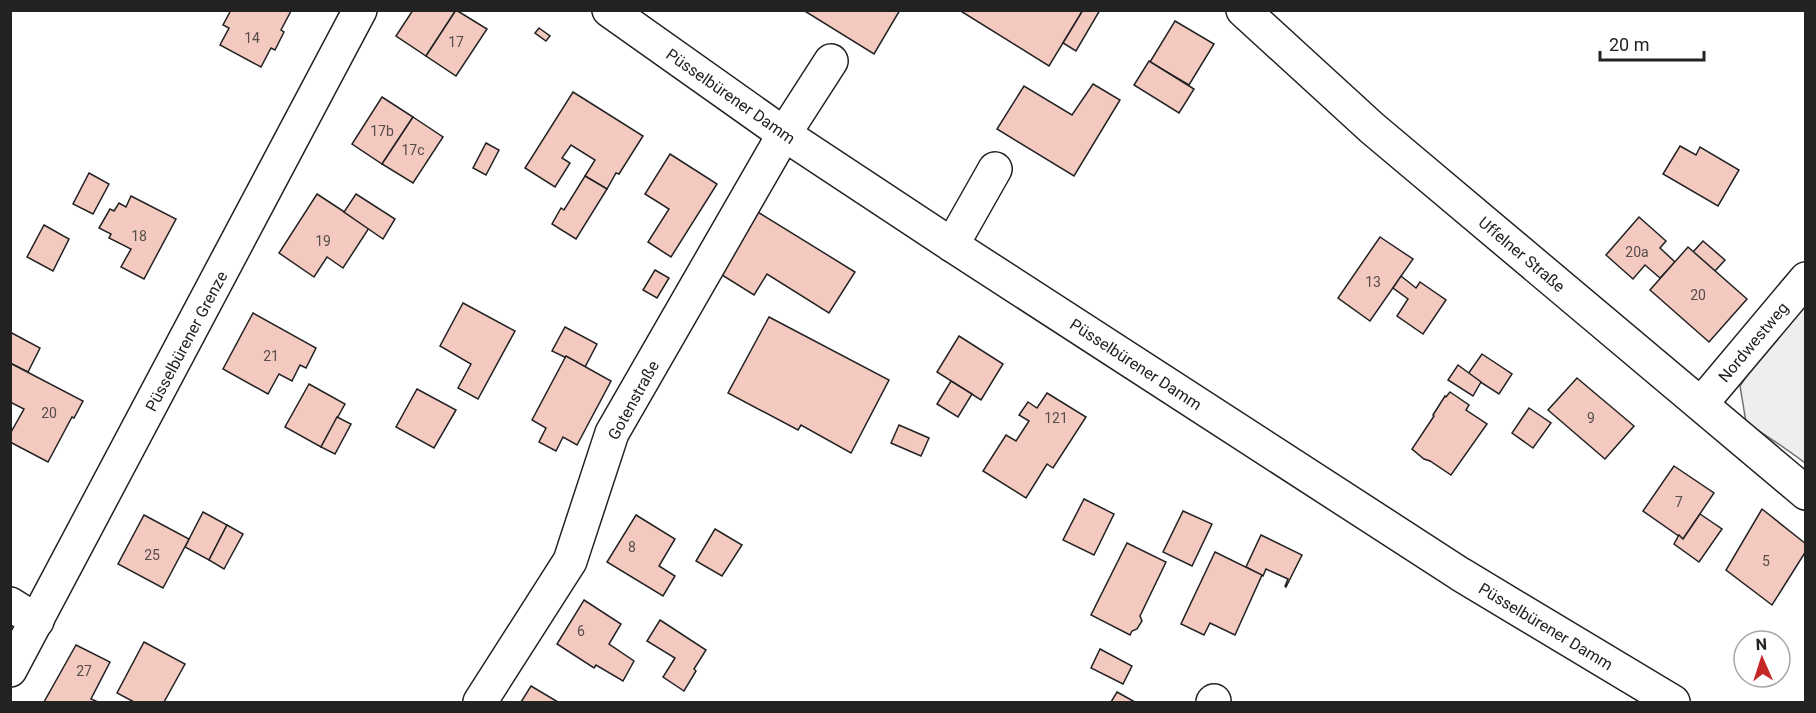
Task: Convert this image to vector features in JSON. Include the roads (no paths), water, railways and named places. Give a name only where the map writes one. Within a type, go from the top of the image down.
[{"type":"street","name":"Püsselbürener Grenze","points":[[10,670],[360,10]]},
{"type":"street","name":"Püsselbürener Damm","points":[[609,10],[784,134],[952,245],[1460,574],[1672,702]]},
{"type":"street","name":"Uffelner Straße","points":[[1243,10],[1372,128],[1806,493]]},
{"type":"street","name":"Gotenstraße","points":[[480,702],[570,561],[612,433],[784,134],[831,61]]},
{"type":"street","points":[[952,245],[995,169]]},
{"type":"street","name":"Nordwestweg","points":[[1701,404],[1806,279]]},
{"type":"street","points":[[10,604],[38,621]]}]
